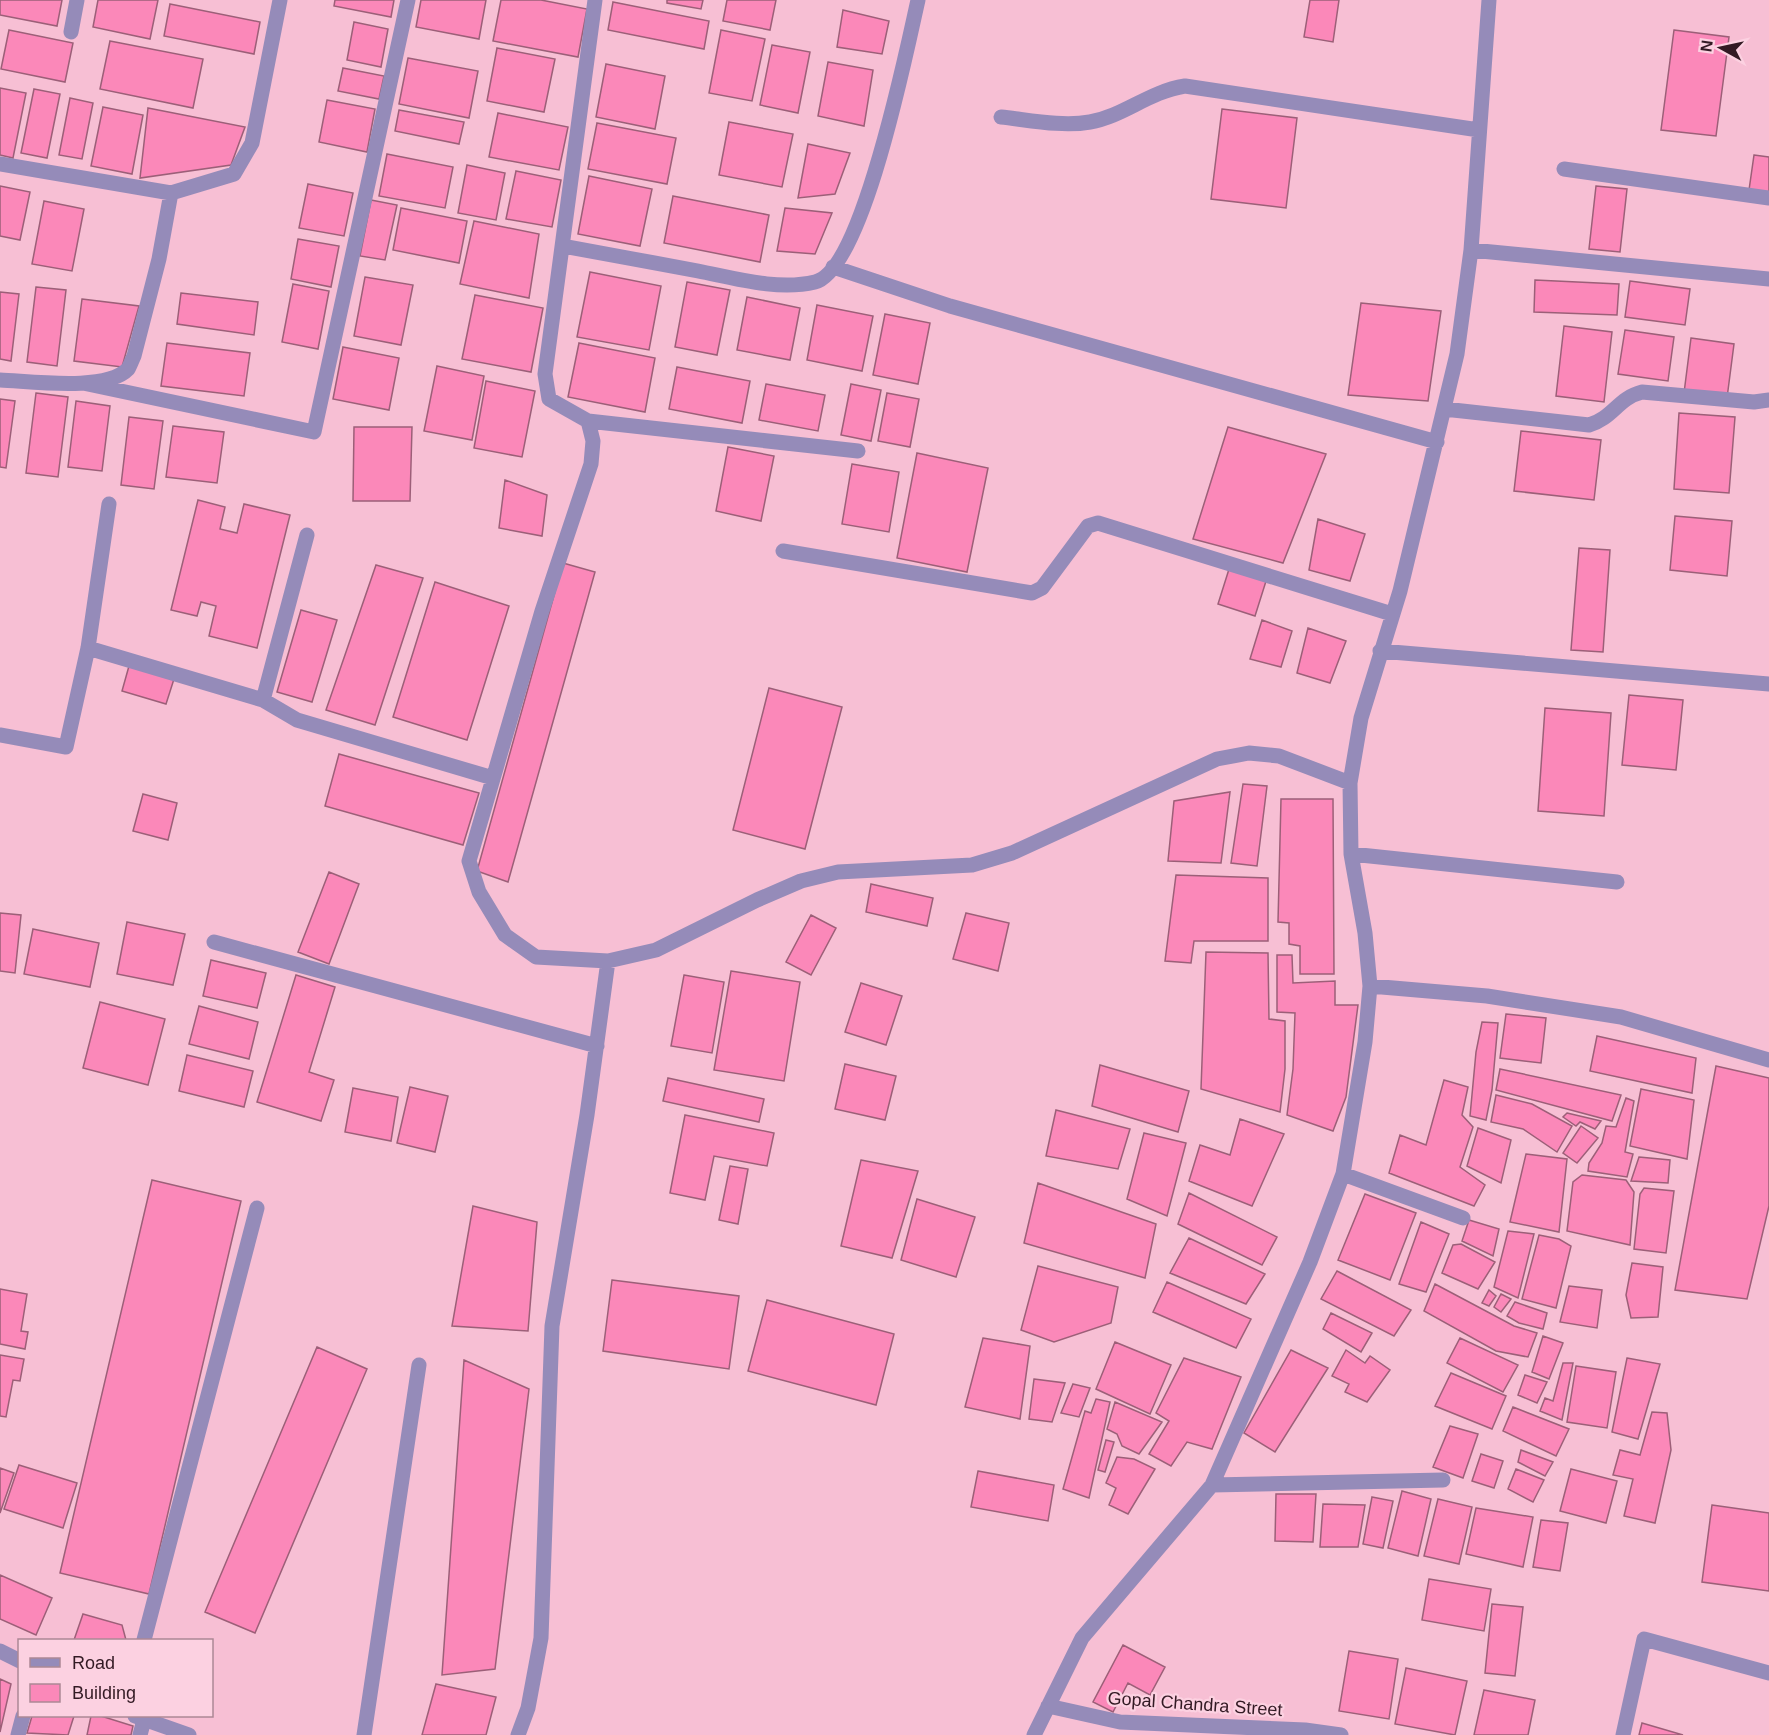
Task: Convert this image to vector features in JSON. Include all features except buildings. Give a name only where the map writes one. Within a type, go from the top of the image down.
[{"type":"street","points":[[70,32],[77,0]]},
{"type":"street","points":[[0,164],[171,193],[234,174],[252,142],[280,0]]},
{"type":"street","points":[[0,380],[83,383],[314,432],[408,0]]},
{"type":"street","points":[[595,0],[544,374],[549,399],[588,421],[858,452]]},
{"type":"street","points":[[563,246],[753,281],[793,284],[818,281],[833,267],[852,238],[869,190],[918,0]]},
{"type":"street","points":[[1034,1735],[1082,1638],[1212,1485],[1310,1262],[1343,1174],[1365,1042],[1370,986],[1365,933],[1351,854],[1350,783],[1361,718],[1392,614],[1437,442],[1457,354],[1471,250],[1489,0]]},
{"type":"street","points":[[1001,117],[1089,122],[1117,114],[1163,90],[1185,86],[1479,130]]},
{"type":"street","points":[[1564,169],[1769,198]]},
{"type":"street","points":[[83,383],[112,377],[128,369],[134,356],[159,259],[171,193]]},
{"type":"street","points":[[1471,250],[1769,279]]},
{"type":"street","points":[[833,267],[950,306],[1437,442]]},
{"type":"street","points":[[1444,409],[1588,425],[1601,421],[1628,396],[1642,392],[1754,402],[1769,400]]},
{"type":"street","points":[[588,421],[593,441],[591,464],[542,611],[469,861],[479,892],[505,935],[536,957],[608,962],[656,950],[756,900],[811,879],[838,872],[972,865],[1012,853],[1217,759],[1249,753],[1280,756],[1350,783]]},
{"type":"street","points":[[0,735],[66,747],[88,648],[109,504]]},
{"type":"street","points":[[783,551],[1032,593],[1042,588],[1088,526],[1098,523],[1392,614]]},
{"type":"street","points":[[262,700],[307,535]]},
{"type":"street","points":[[88,648],[262,700],[297,720],[494,778]]},
{"type":"street","points":[[1380,651],[1769,684]]},
{"type":"street","points":[[1351,854],[1617,882]]},
{"type":"street","points":[[214,942],[597,1046]]},
{"type":"street","points":[[518,1735],[528,1708],[541,1638],[552,1326],[597,1046],[608,962]]},
{"type":"street","points":[[1370,986],[1487,996],[1621,1017],[1769,1060]]},
{"type":"street","points":[[1343,1174],[1463,1218]]},
{"type":"street","points":[[145,1639],[257,1208]]},
{"type":"street","points":[[364,1735],[419,1365]]},
{"type":"street","points":[[1212,1485],[1443,1480]]},
{"type":"street","points":[[1623,1735],[1644,1639],[1769,1673]]},
{"type":"street","points":[[0,1651],[18,1660]]},
{"type":"street","name":"Gopal Chandra Street","points":[[1048,1706],[1120,1722],[1305,1730],[1341,1735]]},
{"type":"street","points":[[18,1735],[23,1717]]},
{"type":"street","points":[[140,1735],[139,1718],[189,1735]]}]
